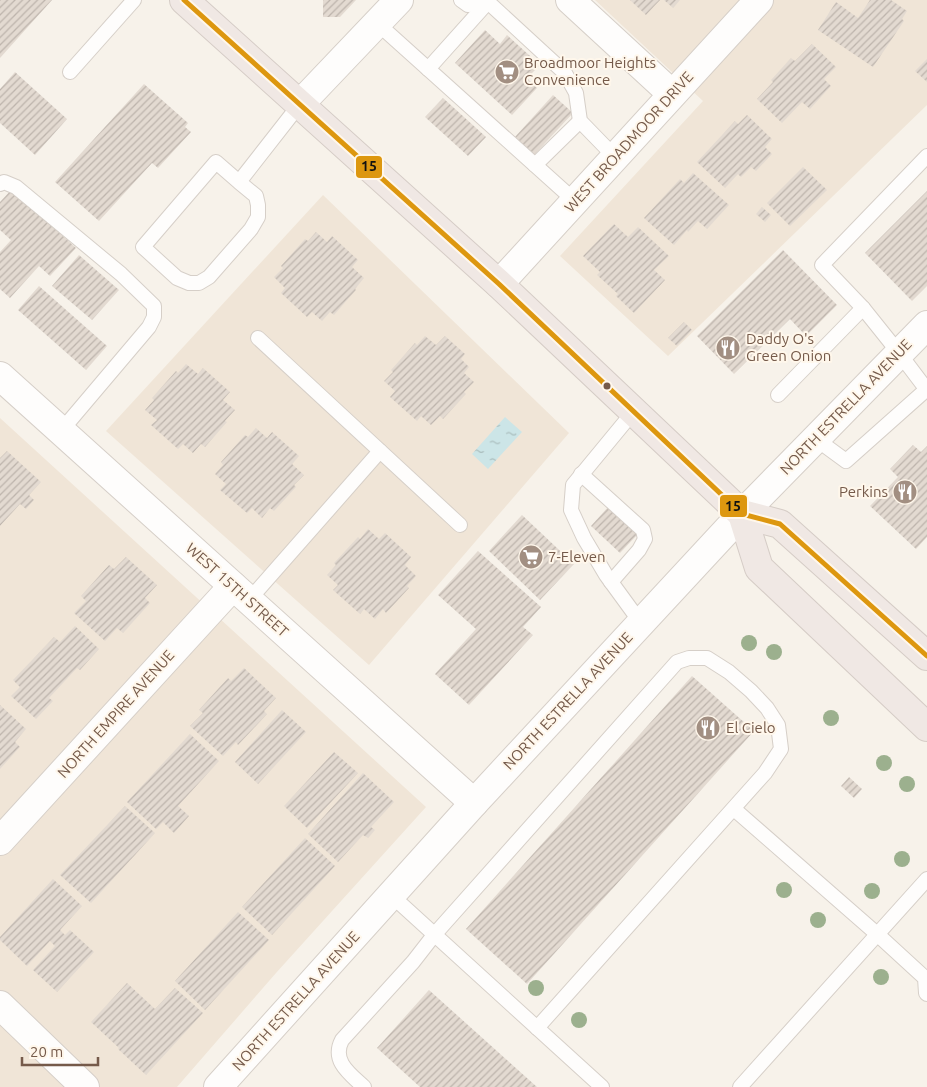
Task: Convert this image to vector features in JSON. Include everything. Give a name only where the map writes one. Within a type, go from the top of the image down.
[{"type":"highway","points":[[184,0],[499,284],[742,514],[759,568],[927,727]]},
{"type":"highway","points":[[742,514],[780,524],[927,656]]},
{"type":"street","points":[[300,104],[399,0]]},
{"type":"street","points":[[570,0],[672,94]]},
{"type":"street","name":"WEST BROADMOOR DRIVE","points":[[499,284],[759,0]]},
{"type":"street","name":"NORTH ESTRELLA AVENUE","points":[[218,1087],[474,803],[742,514],[927,324]]},
{"type":"street","name":"WEST 15TH STREET","points":[[0,376],[474,803]]},
{"type":"street","name":"NORTH EMPIRE AVENUE","points":[[0,841],[241,593]]},
{"type":"street","points":[[0,1006],[85,1087]]},
{"type":"lane","points":[[70,72],[134,0]]},
{"type":"lane","points":[[461,0],[468,6],[488,2]]},
{"type":"lane","points":[[428,69],[488,2]]},
{"type":"lane","points":[[488,2],[565,73],[576,93],[580,121],[615,157]]},
{"type":"lane","points":[[377,23],[575,201]]},
{"type":"lane","points":[[239,182],[300,104]]},
{"type":"lane","points":[[535,165],[580,121]]},
{"type":"lane","points":[[816,439],[846,461],[927,389],[863,308],[822,265],[927,156]]},
{"type":"lane","points":[[216,162],[239,182],[256,196],[258,217],[251,229],[209,277],[199,283],[189,283],[176,278],[143,247],[216,162]]},
{"type":"lane","points":[[0,184],[4,182],[16,187],[121,274],[154,306],[154,317],[150,327],[61,431]]},
{"type":"lane","points":[[778,395],[863,308]]},
{"type":"lane","points":[[258,338],[460,525]]},
{"type":"lane","points":[[634,411],[572,485],[571,510],[584,538],[611,582],[641,623]]},
{"type":"lane","points":[[241,593],[380,451]]},
{"type":"lane","points":[[582,474],[643,530],[645,539],[639,550],[611,582]]},
{"type":"lane","points":[[364,1087],[342,1065],[338,1056],[342,1040],[677,662],[689,658],[707,658],[729,672],[768,708],[778,725],[781,749],[765,773],[537,1028]]},
{"type":"lane","points":[[734,808],[925,978],[927,994]]},
{"type":"lane","points":[[740,1087],[927,879]]},
{"type":"lane","points":[[391,895],[602,1087]]},
{"type":"shaded area","points":[[595,0],[927,0],[927,105],[668,356],[560,256],[703,101]]},
{"type":"shaded area","points":[[323,195],[569,433],[369,665],[106,431]]},
{"type":"shaded area","points":[[0,418],[426,807],[276,973],[177,1087],[0,1087]]},
{"type":"water","points":[[505,417],[522,432],[488,469],[472,454]]},
{"type":"building","points":[[0,0],[52,0],[0,58]]},
{"type":"building","points":[[323,0],[356,0],[340,17],[323,17]]},
{"type":"building","points":[[630,0],[660,0],[646,15]]},
{"type":"building","points":[[664,0],[680,0],[673,8]]},
{"type":"building","points":[[870,0],[891,0],[907,11],[902,19],[904,21],[873,67],[818,30],[836,2],[858,18]]},
{"type":"building","points":[[485,30],[500,44],[507,35],[540,65],[527,78],[537,88],[512,115],[455,63]]},
{"type":"building","points":[[812,44],[836,67],[824,79],[831,86],[810,109],[802,102],[782,123],[757,99],[791,58],[795,61]]},
{"type":"building","points":[[927,59],[927,82],[915,71]]},
{"type":"building","points":[[15,72],[67,119],[35,155],[0,123],[0,89]]},
{"type":"building","points":[[144,84],[188,123],[185,127],[191,132],[158,168],[152,163],[99,221],[55,182]]},
{"type":"building","points":[[553,95],[573,113],[534,155],[515,137]]},
{"type":"building","points":[[443,98],[486,137],[468,156],[425,117]]},
{"type":"building","points":[[747,115],[772,139],[765,147],[772,154],[756,171],[751,167],[741,177],[738,174],[725,188],[697,162],[735,121],[738,124]]},
{"type":"building","points":[[803,167],[827,190],[790,226],[767,203]]},
{"type":"building","points":[[693,173],[729,205],[707,229],[698,221],[674,245],[644,218],[680,179],[684,183]]},
{"type":"building","points":[[12,189],[76,248],[50,276],[39,266],[10,298],[0,289],[0,252],[11,240],[0,230],[0,202]]},
{"type":"building","points":[[927,191],[927,286],[912,301],[865,253]]},
{"type":"building","points":[[762,207],[771,215],[765,222],[756,214]]},
{"type":"building","points":[[614,224],[628,237],[638,227],[669,256],[654,270],[665,280],[634,313],[616,296],[618,294],[597,275],[600,272],[583,256]]},
{"type":"building","points":[[316,232],[327,242],[332,236],[358,260],[352,267],[364,278],[334,315],[330,312],[322,321],[312,312],[307,317],[281,293],[285,288],[274,277],[283,268],[281,266],[305,239],[308,241]]},
{"type":"building","points":[[783,250],[837,305],[806,336],[790,319],[734,374],[697,336]]},
{"type":"building","points":[[79,255],[119,290],[92,320],[52,286]]},
{"type":"building","points":[[39,286],[107,346],[86,370],[18,310]]},
{"type":"building","points":[[684,322],[692,330],[677,346],[668,338]]},
{"type":"building","points":[[425,336],[436,345],[445,336],[465,354],[461,359],[469,367],[464,373],[474,382],[464,392],[466,394],[443,419],[440,416],[431,425],[421,416],[417,421],[390,397],[395,391],[384,381],[393,372],[391,370],[415,343],[417,345]]},
{"type":"building","points":[[186,364],[198,374],[203,368],[230,392],[223,400],[235,410],[205,447],[201,444],[193,453],[183,444],[178,449],[151,425],[157,420],[145,410],[154,400],[152,398],[176,371],[178,373]]},
{"type":"building","points":[[256,428],[267,438],[272,432],[299,456],[292,464],[304,475],[294,485],[296,487],[274,511],[270,508],[262,518],[252,508],[247,513],[220,490],[226,484],[215,474],[223,465],[221,462],[245,435],[248,437]]},
{"type":"building","name":"Perkins","points":[[913,445],[921,452],[927,446],[927,537],[916,549],[870,506],[898,477],[890,469]]},
{"type":"building","points":[[7,451],[41,482],[29,495],[34,500],[26,509],[20,504],[0,526],[0,458]]},
{"type":"building","points":[[609,506],[638,534],[620,553],[591,526]]},
{"type":"building","name":"7-Eleven","points":[[522,515],[574,564],[540,600],[489,551]]},
{"type":"building","points":[[368,529],[379,539],[385,533],[411,557],[405,565],[416,576],[407,586],[409,588],[386,613],[383,609],[375,619],[364,609],[360,614],[333,590],[338,585],[327,575],[336,565],[334,563]]},
{"type":"building","points":[[478,551],[541,607],[523,627],[533,635],[469,705],[435,674],[476,629],[438,595]]},
{"type":"building","points":[[126,557],[157,585],[145,598],[150,603],[123,633],[117,628],[105,641],[74,613],[86,601],[81,596],[109,565],[114,569]]},
{"type":"building","points":[[75,626],[99,649],[80,670],[77,668],[49,698],[53,701],[36,719],[11,696],[20,687],[13,680],[54,637],[60,642]]},
{"type":"building","points":[[244,668],[276,698],[264,711],[267,714],[238,745],[236,742],[223,756],[190,726],[203,713],[199,710],[228,678],[231,681]]},
{"type":"building","points":[[692,676],[754,731],[527,984],[466,929]]},
{"type":"building","points":[[0,705],[26,729],[15,742],[20,747],[0,769]]},
{"type":"building","points":[[282,710],[306,732],[258,784],[235,762]]},
{"type":"building","points":[[190,734],[219,761],[178,806],[189,816],[174,833],[163,822],[156,829],[127,802]]},
{"type":"building","points":[[334,752],[358,773],[307,828],[284,806]]},
{"type":"building","points":[[363,773],[394,802],[371,827],[375,830],[368,838],[363,835],[338,862],[308,834]]},
{"type":"building","points":[[849,777],[862,789],[854,798],[841,786]]},
{"type":"building","points":[[125,806],[155,833],[91,903],[60,875]]},
{"type":"building","points":[[305,838],[335,866],[272,935],[242,907]]},
{"type":"building","points":[[53,879],[82,906],[60,930],[65,935],[70,930],[94,952],[57,992],[33,970],[55,946],[50,941],[27,966],[0,940],[0,937]]},
{"type":"building","points":[[238,912],[269,940],[205,1010],[175,981]]},
{"type":"building","points":[[127,983],[155,1009],[175,988],[203,1013],[146,1075],[91,1022]]},
{"type":"building","points":[[429,990],[537,1087],[420,1087],[377,1048]]},
{"type":"transit line","name":"15","points":[[184,0],[499,284],[742,514],[780,524],[927,656]]},
{"type":"place","name":"Broadmoor Heights Convenience","points":[[507,72]]},
{"type":"place","name":"Daddy O's Green Onion","points":[[728,348]]},
{"type":"place","name":"Perkins","points":[[905,492]]},
{"type":"place","name":"7-Eleven","points":[[531,557]]},
{"type":"place","name":"El Cielo","points":[[708,728]]}]
